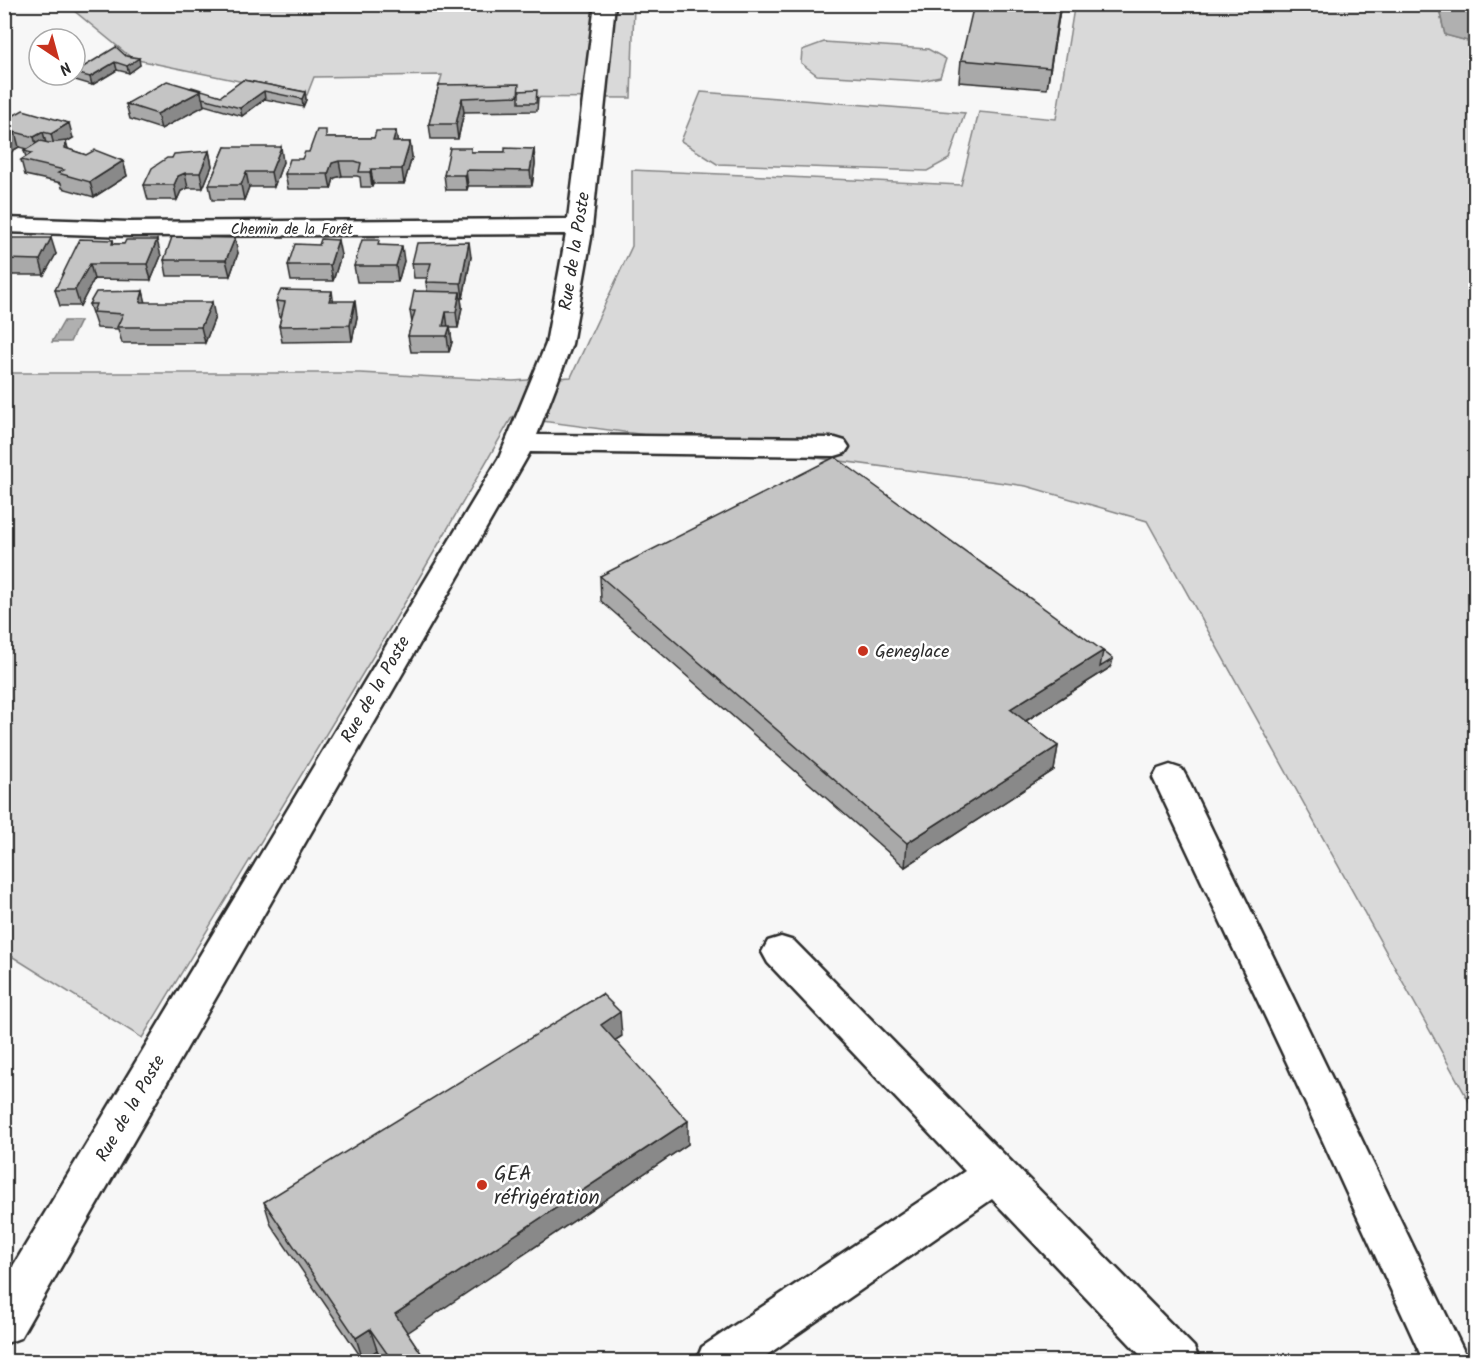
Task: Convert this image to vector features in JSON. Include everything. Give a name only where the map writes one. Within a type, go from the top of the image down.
[{"type":"street","name":"Rue de la Poste","points":[[4,1323],[448,563],[513,458],[559,344],[579,226],[606,4]]},
{"type":"street","name":"Chemin de la Forêt","points":[[4,225],[130,229],[579,226]]},
{"type":"street","points":[[519,443],[835,447]]},
{"type":"street","points":[[1170,778],[1447,1362]]},
{"type":"street","points":[[781,952],[1178,1362]]},
{"type":"street","points":[[718,1362],[996,1173]]},
{"type":"shaded area","points":[[67,5],[634,5],[631,98],[436,97],[442,75],[314,77],[307,95],[133,59]]},
{"type":"shaded area","points":[[1023,5],[1438,5],[1445,35],[1476,43],[1475,1112],[1147,521],[1026,486],[512,417],[389,630],[142,1038],[5,952],[4,373],[360,373],[513,381],[571,377],[632,246],[632,170],[961,185],[979,112],[1056,119],[1074,8]]},
{"type":"shaded area","points":[[1438,5],[1475,5],[1475,43],[1445,35]]},
{"type":"shaded area","points":[[824,42],[928,49],[946,59],[940,77],[920,81],[817,75],[801,63],[802,50]]},
{"type":"shaded area","points":[[701,92],[965,113],[949,159],[927,171],[717,164],[681,141]]},
{"type":"shaded area","points":[[64,321],[80,321],[70,342],[52,342]]},
{"type":"building","points":[[974,4],[1060,4],[1050,68],[961,60]]},
{"type":"building","points":[[116,47],[126,56],[139,58],[127,66],[115,62],[90,77],[87,76],[87,65]]},
{"type":"building","points":[[243,80],[305,92],[302,99],[264,91],[240,108],[202,98],[201,91],[190,88],[221,96]]},
{"type":"building","points":[[167,81],[201,91],[157,114],[126,104]]},
{"type":"building","points":[[519,84],[518,96],[462,98],[456,124],[429,124],[439,85]]},
{"type":"building","points":[[537,90],[536,103],[519,103],[519,91]]},
{"type":"building","points":[[23,110],[69,123],[51,134],[43,132],[34,137],[15,132],[4,138],[4,121]]},
{"type":"building","points":[[317,130],[326,130],[326,138],[374,138],[376,131],[396,131],[393,142],[410,142],[402,169],[371,169],[370,172],[359,172],[361,163],[339,161],[332,163],[328,174],[285,174],[290,159],[302,159],[305,152],[309,152]]},
{"type":"building","points":[[40,141],[49,143],[66,141],[65,148],[86,155],[95,150],[123,161],[90,182],[58,173],[64,170],[21,160],[32,153],[24,151]]},
{"type":"building","points":[[225,147],[281,147],[271,172],[246,172],[241,185],[209,185]]},
{"type":"building","points":[[450,148],[471,148],[471,152],[505,152],[505,148],[534,149],[530,171],[466,170],[465,175],[444,175]]},
{"type":"building","points":[[209,151],[200,173],[185,173],[178,176],[174,185],[144,185],[152,168],[167,158],[172,158],[174,154]]},
{"type":"building","points":[[172,237],[235,238],[226,260],[164,260]]},
{"type":"building","points":[[4,238],[51,238],[40,260],[4,259]]},
{"type":"building","points":[[80,239],[113,240],[112,244],[124,244],[126,240],[157,240],[147,264],[90,264],[75,290],[55,290]]},
{"type":"building","points":[[321,239],[338,240],[330,265],[288,265],[295,244],[319,245]]},
{"type":"building","points":[[362,240],[379,240],[378,245],[402,246],[396,266],[354,266]]},
{"type":"building","points":[[469,242],[461,283],[426,282],[431,263],[412,263],[417,243]]},
{"type":"building","points":[[281,290],[332,291],[329,301],[355,301],[350,325],[279,326],[285,302],[276,301]]},
{"type":"building","points":[[143,291],[140,302],[212,302],[201,327],[117,327],[123,314],[93,312],[96,304],[89,304],[96,292]]},
{"type":"building","points":[[414,291],[460,292],[456,312],[446,312],[443,326],[450,326],[447,336],[408,336],[415,311],[410,311]]},
{"type":"building","name":"Geneglace","points":[[835,457],[1103,651],[1010,709],[1058,746],[907,843],[600,576]]},
{"type":"building","points":[[1103,651],[1113,659],[1100,667]]},
{"type":"building","name":"GEA réfrigération","points":[[602,994],[620,1012],[601,1025],[688,1121],[395,1314],[427,1362],[393,1362],[370,1329],[356,1338],[264,1202]]},
{"type":"place","name":"Geneglace","points":[[863,651]]},
{"type":"place","name":"GEA réfrigération","points":[[482,1185]]}]
